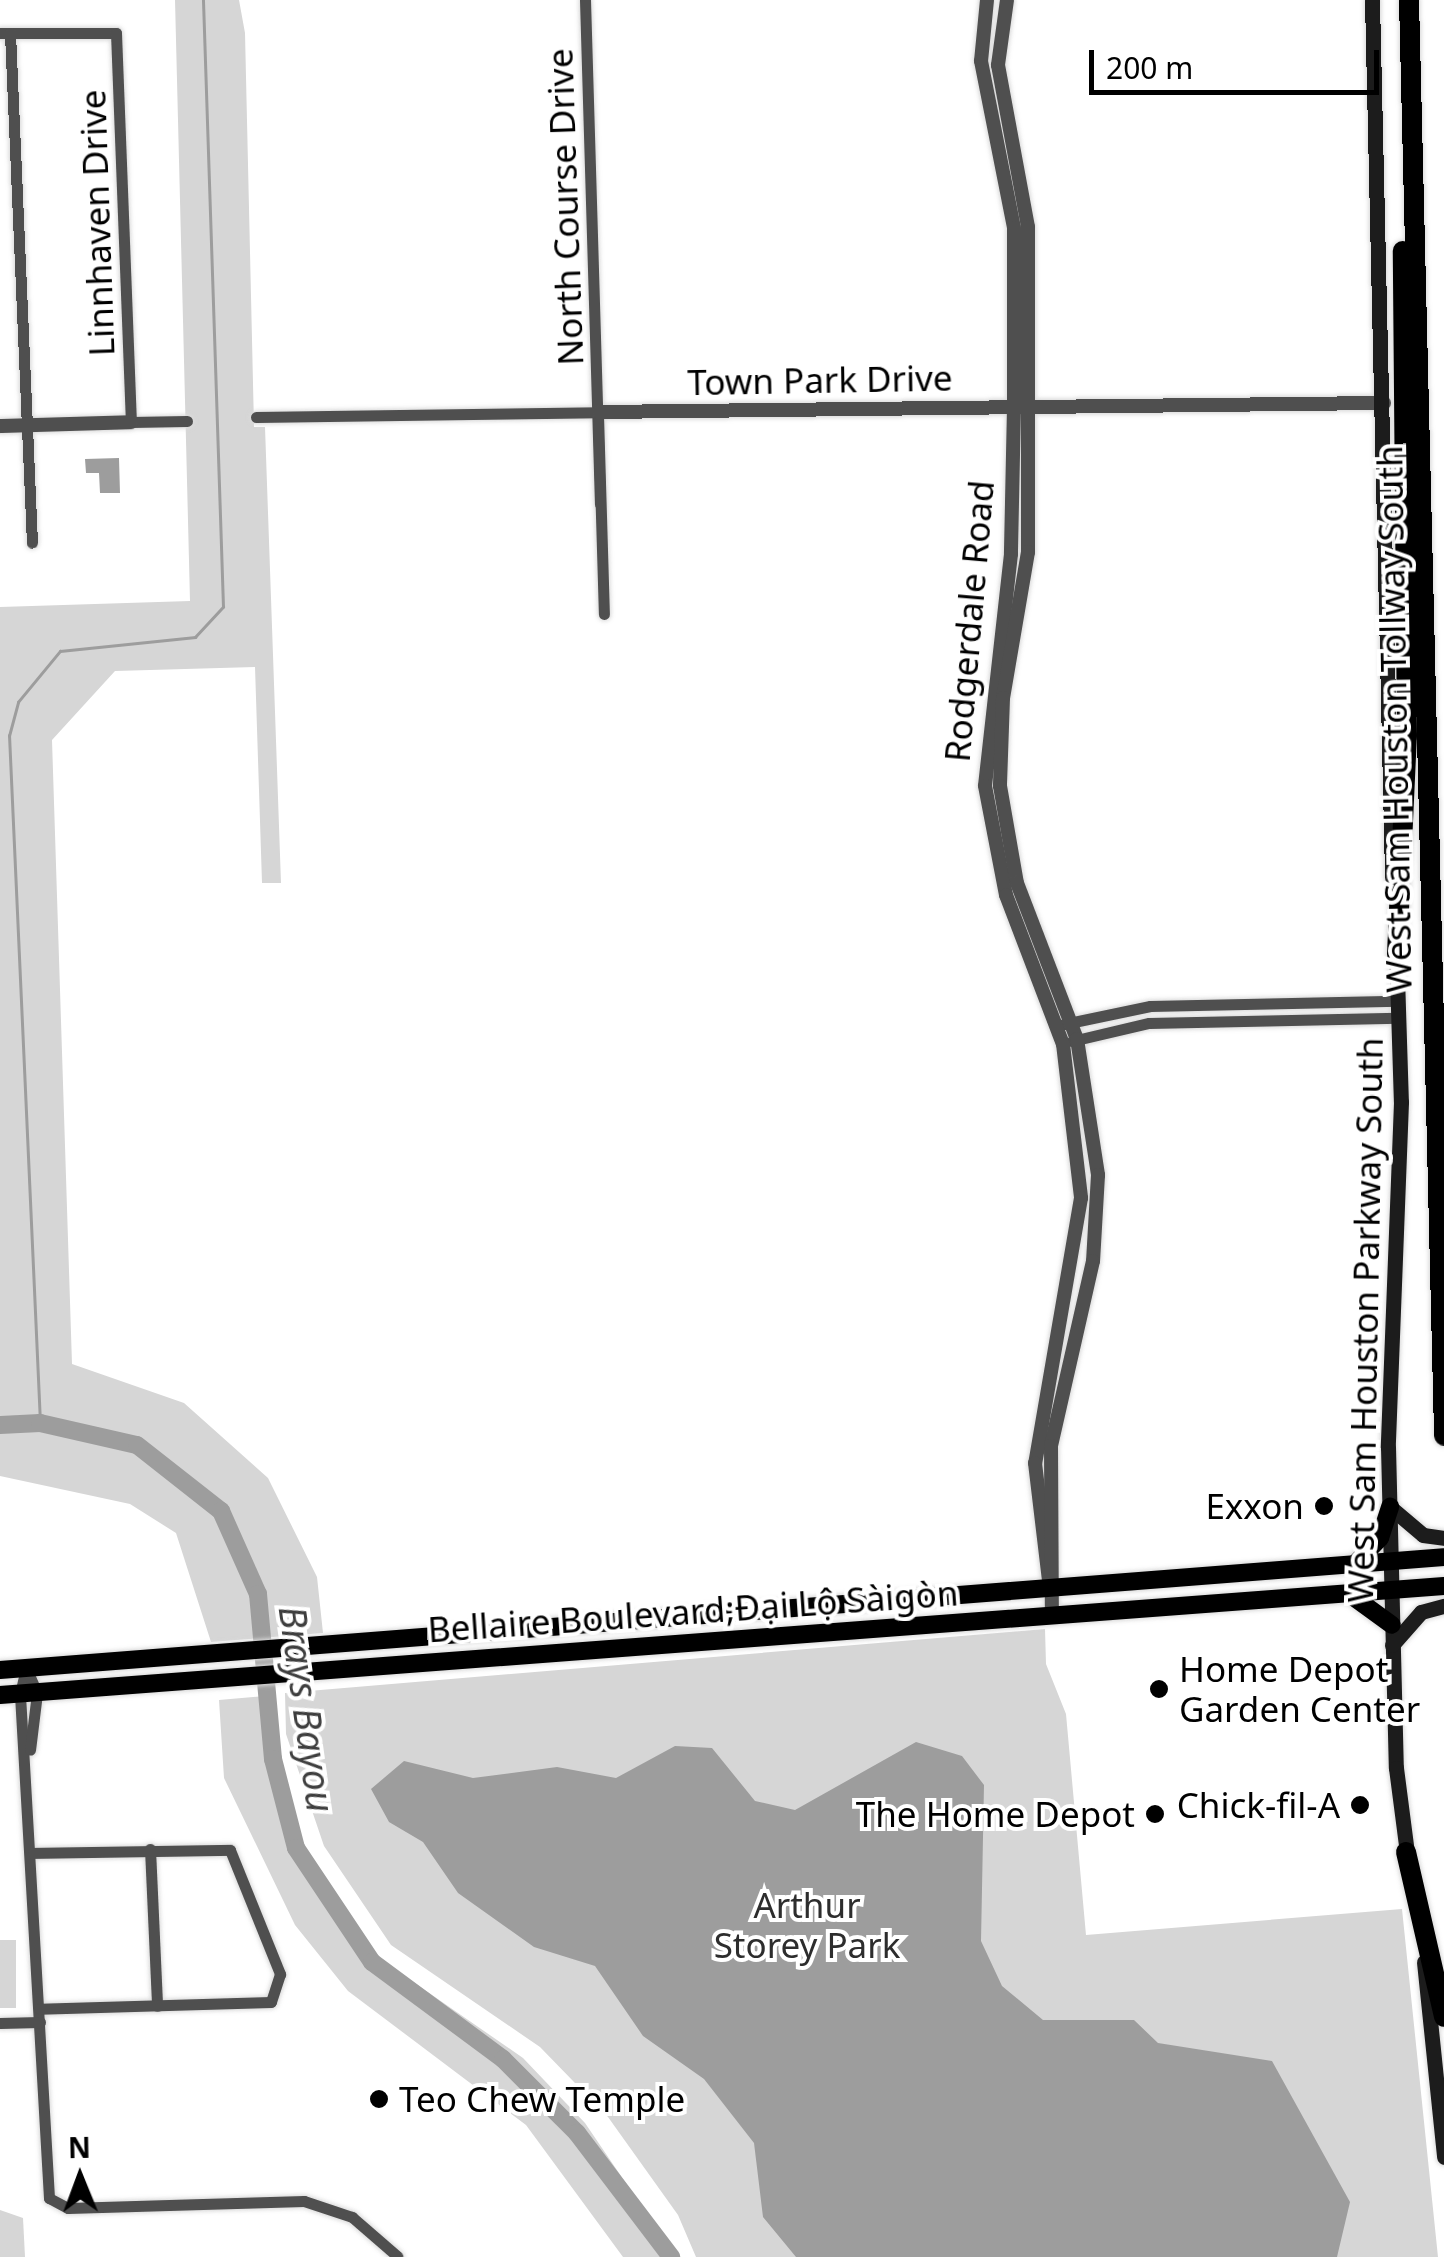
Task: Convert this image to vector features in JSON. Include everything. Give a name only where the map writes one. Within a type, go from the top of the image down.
[{"type":"highway","name":"West Sam Houston Tollway South","points":[[1409,0],[1444,1436]]},
{"type":"highway","points":[[1397,954],[1406,814],[1401,300],[1410,34]]},
{"type":"highway","points":[[1406,1852],[1444,2017]]},
{"type":"main road","name":"West Sam Houston Parkway South","points":[[1372,0],[1398,1009],[1390,1507],[1392,1645],[1406,1852],[1444,2157]]},
{"type":"main road","points":[[1355,1564],[1380,1538],[1390,1507],[1423,1536],[1444,1538]]},
{"type":"main road","name":"Bellaire Boulevard;Đại Lộ Sàigòn","points":[[0,1670],[1444,1558]]},
{"type":"main road","name":"Bellaire Boulevard;Đại Lộ Sàigòn","points":[[0,1696],[1444,1586]]},
{"type":"main road","points":[[1348,1593],[1392,1625]]},
{"type":"main road","points":[[1392,1645],[1421,1612],[1444,1606]]},
{"type":"main road","points":[[628,1621],[630,1648]]},
{"type":"main road","points":[[193,1654],[194,1682]]},
{"type":"street","name":"North Course Drive","points":[[585,0],[604,614]]},
{"type":"street","name":"Rodgerdale Road","points":[[987,0],[982,61],[1014,228],[1021,407]]},
{"type":"street","name":"Rodgerdale Road","points":[[1007,0],[998,65],[1028,227],[1016,585],[991,758],[995,814],[1065,1024],[1096,1144],[1093,1261],[1049,1417]]},
{"type":"street","name":"Linnhaven Drive","points":[[5,33],[108,28],[119,41],[131,422]]},
{"type":"street","points":[[5,33],[22,425],[32,543]]},
{"type":"street","name":"Town Park Drive","points":[[256,417],[1384,402]]},
{"type":"street","points":[[0,426],[186,420]]},
{"type":"street","points":[[1223,1004],[1224,1022]]},
{"type":"street","points":[[1065,1024],[1134,1008],[1223,1004],[1398,1009]]},
{"type":"street","points":[[1070,1042],[1136,1024],[1224,1022],[1398,1009]]},
{"type":"street","name":"Rodgerdale Road","points":[[1052,1616],[1049,1417],[1077,1258],[1078,1144],[1070,1042]]},
{"type":"street","points":[[1077,1258],[1093,1261]]},
{"type":"street","points":[[26,1668],[45,2178],[49,2198],[68,2208],[304,2201],[352,2217],[397,2256]]},
{"type":"street","points":[[150,1849],[157,2006]]},
{"type":"street","points":[[0,2023],[62,2008],[271,2002],[280,1974],[230,1850],[33,1853]]},
{"type":"green space","points":[[175,0],[239,0],[245,33],[254,427],[265,427],[281,883],[262,883],[255,667],[115,671],[52,740],[72,1364],[184,1403],[268,1478],[317,1577],[323,1633],[211,1642],[176,1533],[130,1504],[0,1476],[0,607],[190,601]]},
{"type":"green space","name":"Arthur Storey Park","points":[[1045,1629],[1046,1664],[1066,1714],[1086,1935],[1402,1909],[1438,2257],[696,2257],[678,2215],[608,2117],[540,2047],[391,1945],[324,1846],[286,1734],[285,1693]]},
{"type":"green space","points":[[264,1696],[278,1784],[302,1846],[370,1952],[523,2058],[585,2123],[676,2257],[623,2257],[526,2125],[348,1991],[295,1925],[224,1778],[219,1700]]},
{"type":"green space","points":[[0,1940],[16,1940],[16,2008],[0,2008]]},
{"type":"green space","points":[[0,2210],[23,2218],[25,2257],[0,2257]]},
{"type":"shaded area","points":[[119,458],[120,493],[100,493],[99,473],[86,473],[85,459]]},
{"type":"shaded area","points":[[916,1742],[962,1756],[984,1785],[981,1941],[1002,1986],[1043,2020],[1134,2020],[1158,2043],[1272,2061],[1350,2202],[1337,2257],[796,2257],[763,2217],[754,2143],[704,2079],[643,2036],[595,1966],[534,1947],[458,1893],[423,1842],[389,1822],[371,1789],[404,1761],[473,1778],[557,1767],[616,1778],[675,1746],[712,1748],[755,1801],[795,1810]]},
{"type":"waterway","points":[[40,1423],[9,736],[18,702],[60,651],[195,637],[223,607],[203,0]]},
{"type":"waterway","name":"Brays Bayou","points":[[0,1425],[40,1423],[137,1445],[221,1511],[258,1594],[273,1759],[296,1848],[372,1962],[503,2059],[577,2133],[671,2257]]},
{"type":"place","name":"Exxon","points":[[1324,1506]]},
{"type":"place","name":"Home Depot Garden Center","points":[[1159,1689]]},
{"type":"place","name":"Chick-fil-A","points":[[1360,1805]]},
{"type":"place","name":"The Home Depot","points":[[1155,1814]]},
{"type":"place","name":"Teo Chew Temple","points":[[379,2099]]}]
